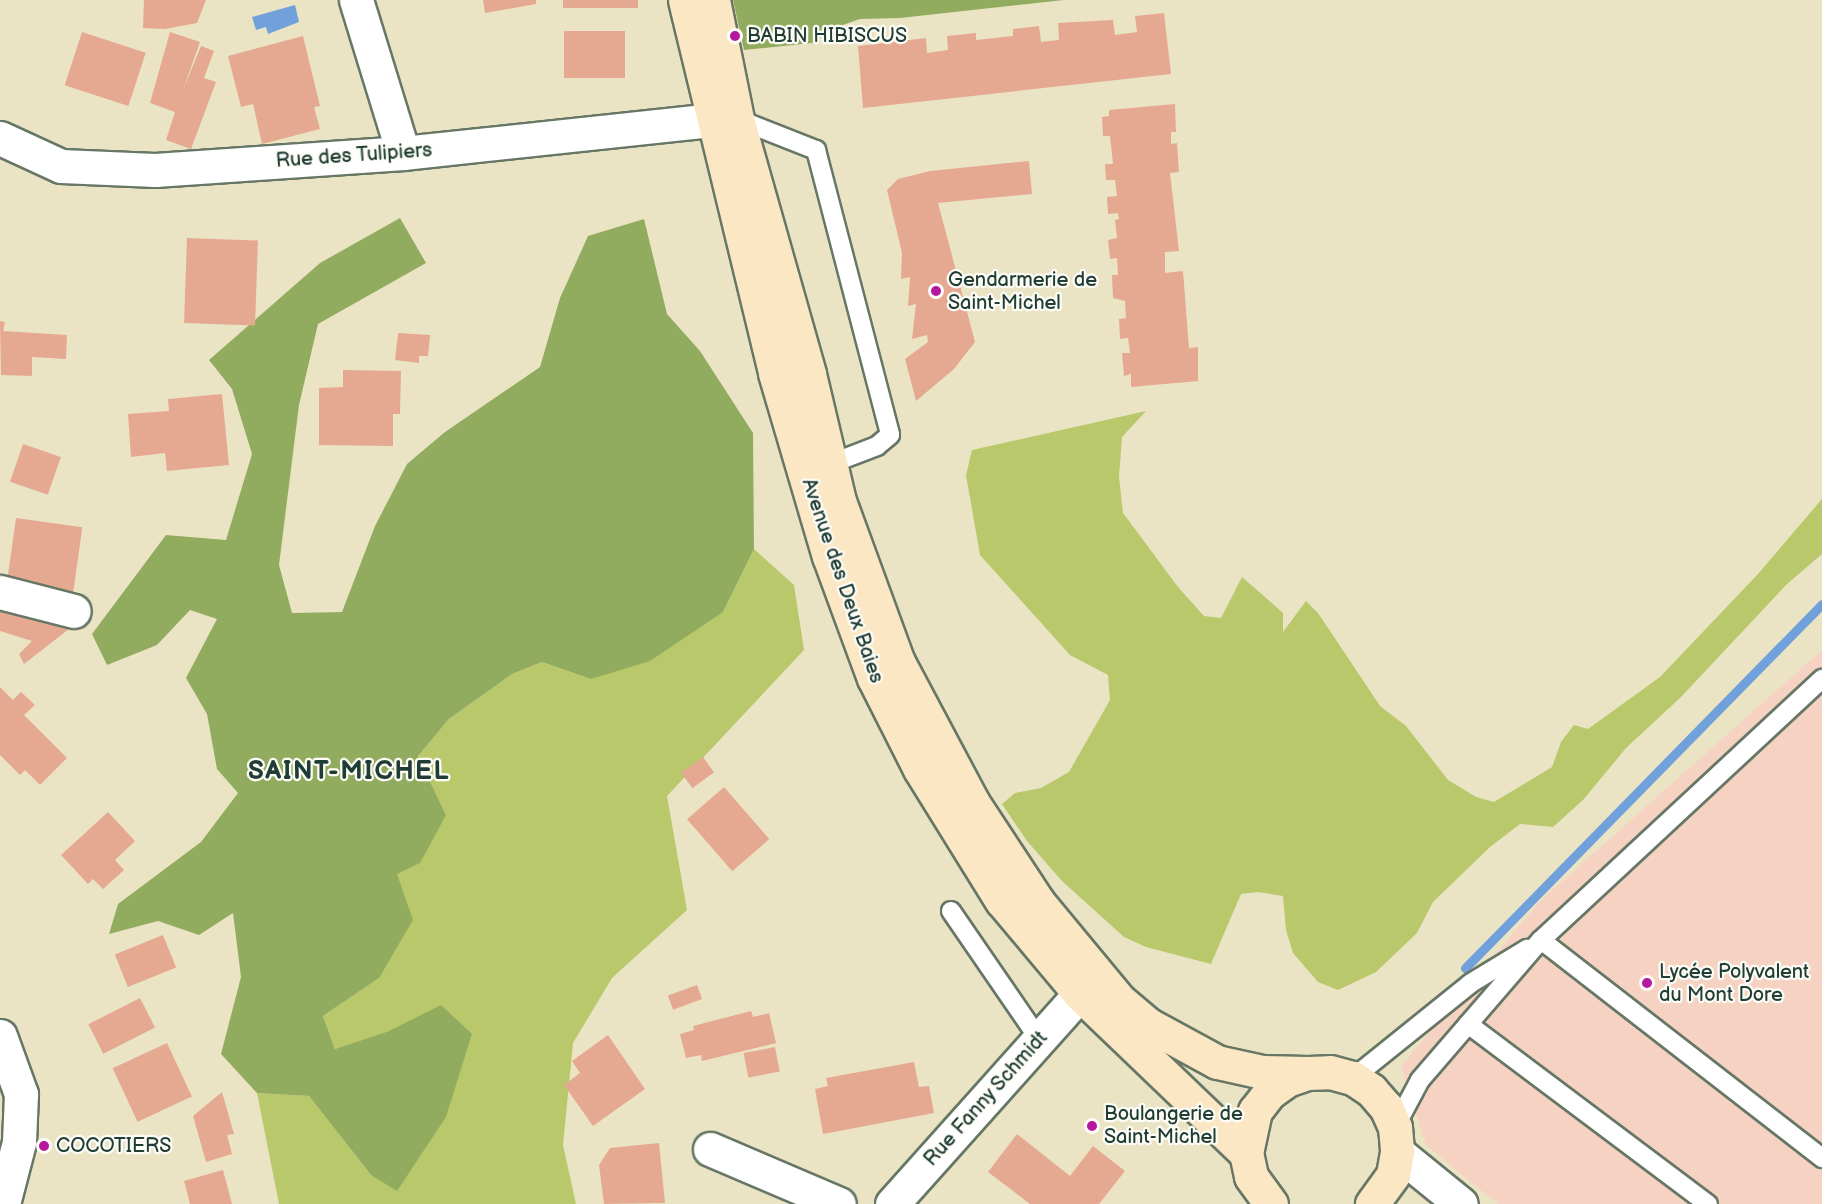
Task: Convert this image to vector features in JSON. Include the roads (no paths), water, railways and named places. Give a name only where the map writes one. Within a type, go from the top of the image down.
[{"type":"main road","name":"Avenue des Deux Baies","points":[[685,0],[725,119],[830,464],[839,501],[898,662],[973,803],[1038,902],[1119,1000],[1149,1025],[1217,1062],[1263,1072],[1330,1072],[1353,1078]]},
{"type":"main road","name":"Avenue des Deux Baies","points":[[712,0],[725,119],[779,384],[829,556],[874,678],[963,842],[1002,901],[1080,994],[1246,1153]]},
{"type":"main road","name":"Avenue des Deux Baies","points":[[1271,1204],[1251,1176],[1246,1153],[1255,1110],[1269,1093],[1287,1080],[1307,1073]]},
{"type":"main road","points":[[1353,1078],[1386,1107],[1408,1204]]},
{"type":"main road","points":[[1372,1204],[1395,1151]]},
{"type":"street","points":[[356,0],[403,153]]},
{"type":"street","name":"Rue des Tulipiers","points":[[0,138],[61,166],[116,170],[403,153],[725,119]]},
{"type":"street","points":[[0,592],[74,611]]},
{"type":"street","name":"Rue Fanny Schmidt","points":[[892,1204],[1080,994]]},
{"type":"street","points":[[0,1036],[21,1094],[19,1142],[3,1204]]},
{"type":"street","points":[[710,1149],[839,1204]]},
{"type":"street","points":[[1395,1151],[1461,1204]]},
{"type":"lane","points":[[725,119],[816,150],[890,435],[877,446],[830,464]]},
{"type":"lane","points":[[1395,1151],[1420,1080],[1541,940],[1822,679]]},
{"type":"lane","points":[[951,911],[1039,1039]]},
{"type":"lane","points":[[1353,1078],[1472,982],[1541,940]]},
{"type":"lane","points":[[1541,940],[1822,1158]]},
{"type":"lane","points":[[1468,1024],[1708,1204]]},
{"type":"water","points":[[295,5],[299,22],[268,34],[266,27],[256,30],[252,17]]},
{"type":"waterway","points":[[1465,968],[1822,604]]},
{"type":"place","name":"BABIN HIBISCUS","points":[[735,36]]},
{"type":"place","name":"Gendarmerie de Saint-Michel","points":[[936,291]]},
{"type":"place","name":"Lycée Polyvalent du Mont Dore","points":[[1647,983]]},
{"type":"place","name":"Boulangerie de Saint-Michel","points":[[1092,1126]]},
{"type":"place","name":"COCOTIERS","points":[[44,1146]]},
{"type":"district","name":"SAINT-MICHEL","points":[[349,772]]}]
